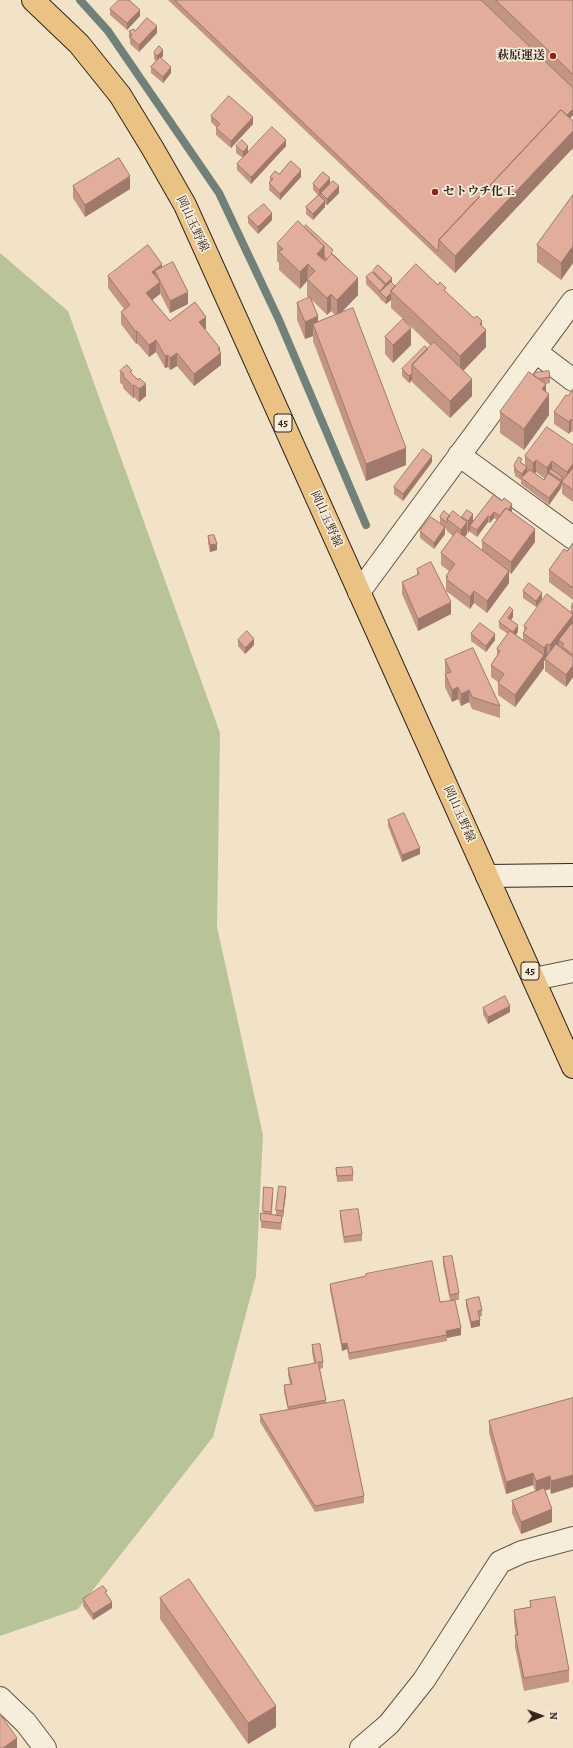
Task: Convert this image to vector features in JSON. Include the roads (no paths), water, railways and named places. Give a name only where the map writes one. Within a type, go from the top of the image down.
[{"type":"main road","name":"岡山玉野線","points":[[33,0],[79,44],[120,95],[185,205],[573,1067]]},
{"type":"street","points":[[359,592],[573,301]]},
{"type":"street","points":[[536,352],[573,380]]},
{"type":"street","points":[[459,455],[573,538]]},
{"type":"street","points":[[487,876],[573,875]]},
{"type":"street","points":[[534,979],[573,971]]},
{"type":"street","points":[[361,1748],[389,1724],[424,1680],[500,1562],[522,1552],[573,1538]]},
{"type":"street","points":[[0,1698],[26,1723],[44,1748]]},
{"type":"waterway","points":[[80,0],[108,31],[219,193],[279,320],[366,525]]},
{"type":"place","name":"萩原運送","points":[[553,56]]},
{"type":"place","name":"セトウチ化工","points":[[435,192]]}]
